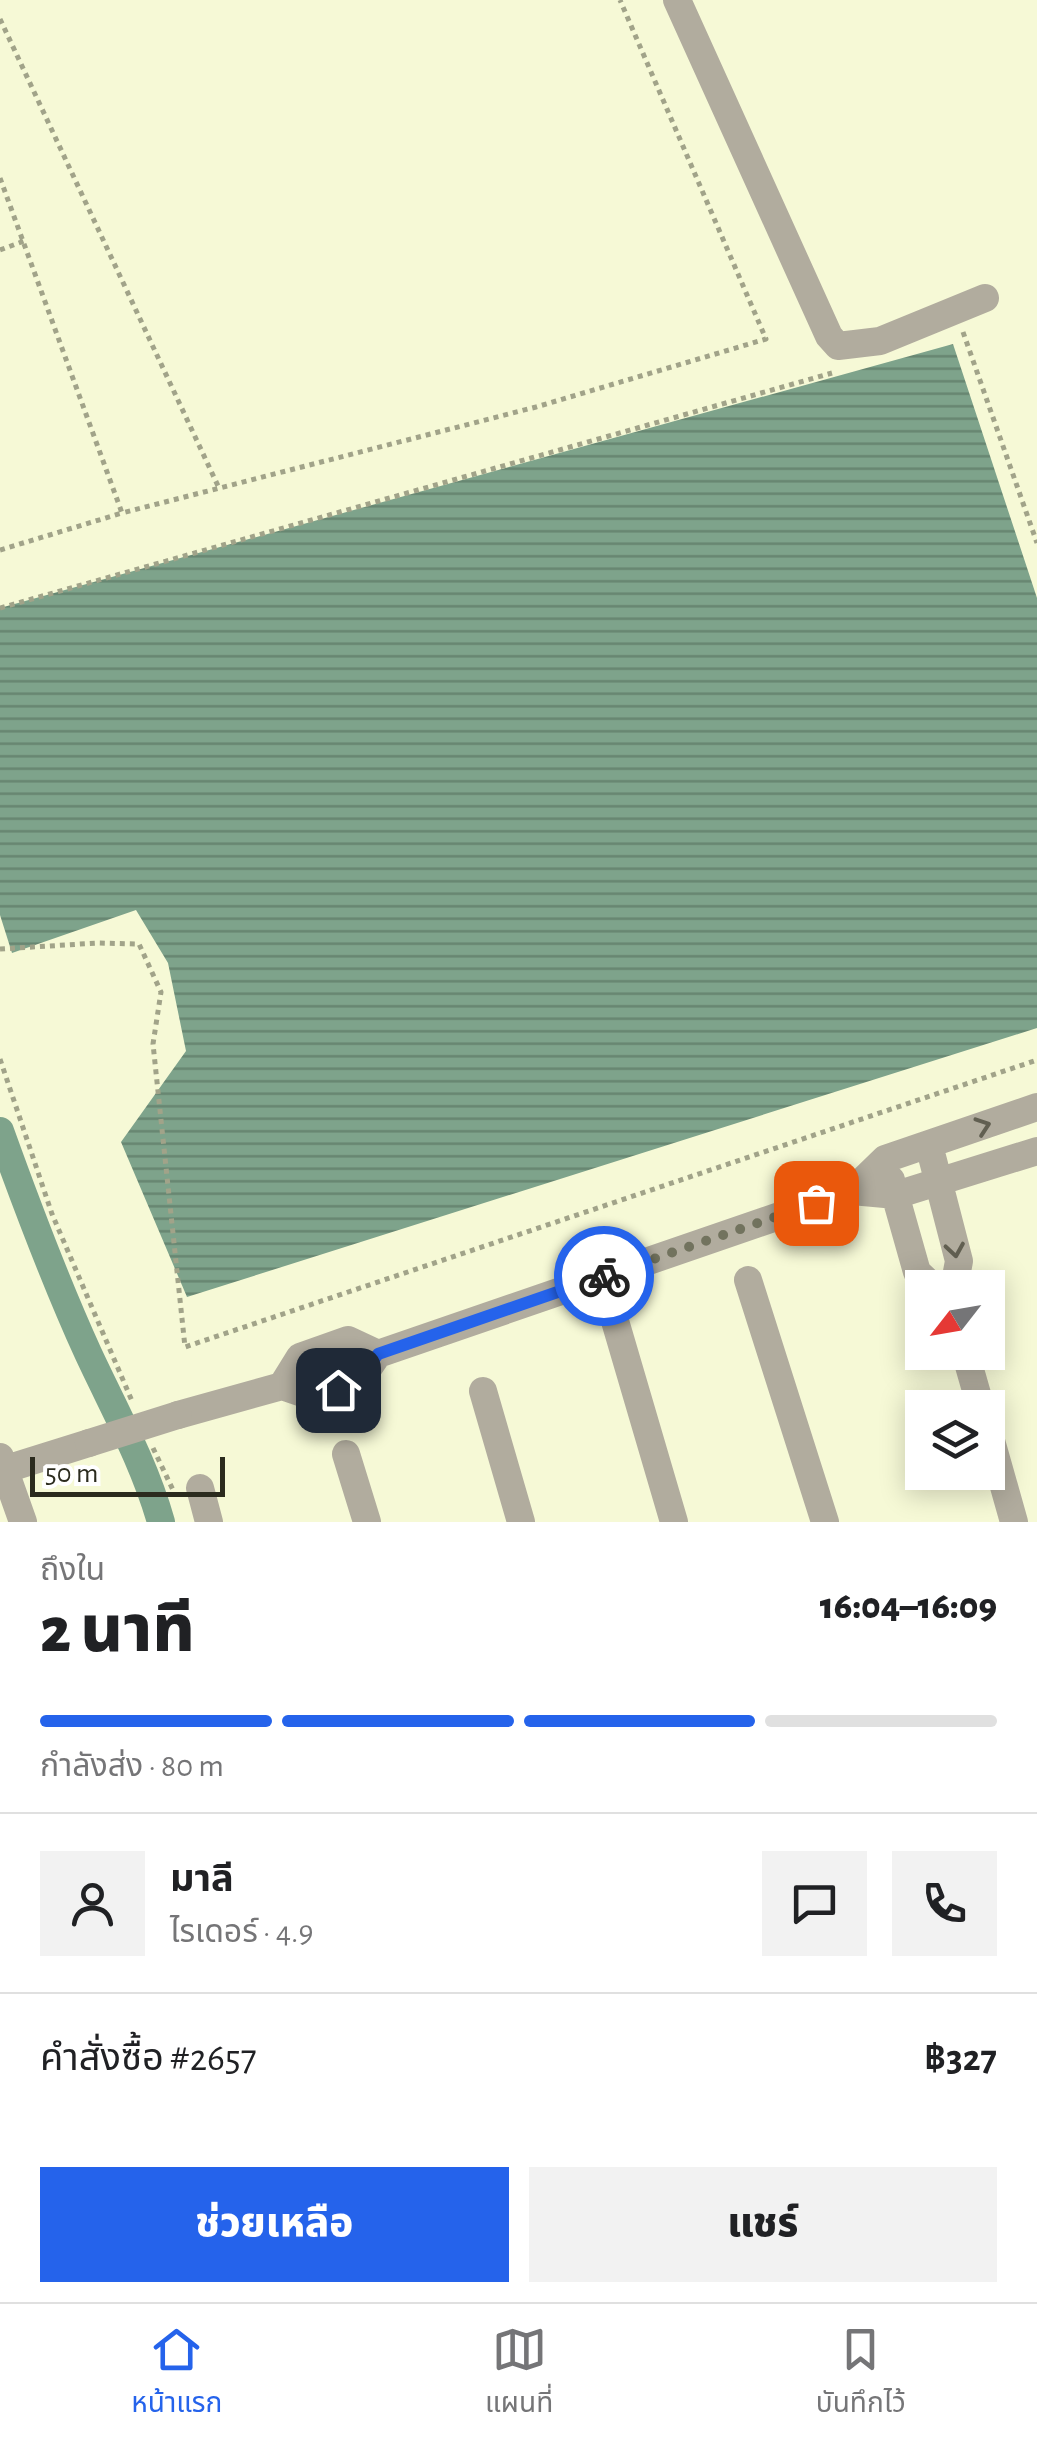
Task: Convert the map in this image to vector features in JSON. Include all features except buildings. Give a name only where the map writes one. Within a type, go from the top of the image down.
[{"type":"street","points":[[678,0],[829,336],[838,346],[880,341],[985,298]]},
{"type":"street","points":[[23,1522],[2,1466],[282,1386],[317,1398],[359,1382],[378,1354],[852,1190],[885,1159],[1037,1106]]},
{"type":"street","points":[[929,1145],[959,1261],[957,1270]]},
{"type":"street","points":[[852,1190],[896,1195],[1037,1152]]},
{"type":"street","points":[[885,1159],[916,1270]]},
{"type":"street","points":[[748,1280],[824,1522]]},
{"type":"street","points":[[615,1321],[674,1522]]},
{"type":"street","points":[[282,1386],[300,1357],[348,1340],[378,1354]]},
{"type":"street","points":[[483,1391],[521,1522]]},
{"type":"street","points":[[346,1454],[366,1522]]},
{"type":"street","points":[[1005,1490],[1014,1522]]},
{"type":"street","points":[[187,1491],[209,1522]]},
{"type":"path","points":[[0,550],[122,514],[536,406],[766,339],[620,0]]},
{"type":"path","points":[[0,18],[219,488]]},
{"type":"path","points":[[0,178],[122,514]]},
{"type":"path","points":[[0,250],[24,241]]},
{"type":"path","points":[[964,336],[1037,543]]},
{"type":"path","points":[[0,608],[832,373]]},
{"type":"path","points":[[0,950],[138,944],[154,976],[161,992],[153,1044],[185,1348],[1037,1060]]},
{"type":"path","points":[[0,1059],[52,1214],[134,1407]]},
{"type":"path","points":[[150,1442],[187,1491]]},
{"type":"shaded area","points":[[953,344],[1037,598],[1037,1028],[187,1297],[121,1142],[186,1051],[168,963],[136,910],[12,953],[0,915],[0,608]]},
{"type":"waterway","points":[[0,1131],[64,1298],[137,1457],[161,1522]]},
{"type":"way so far","points":[[604,1276],[816,1203]]},
{"type":"route","points":[[338,1390],[359,1382],[378,1354],[604,1276]]}]
